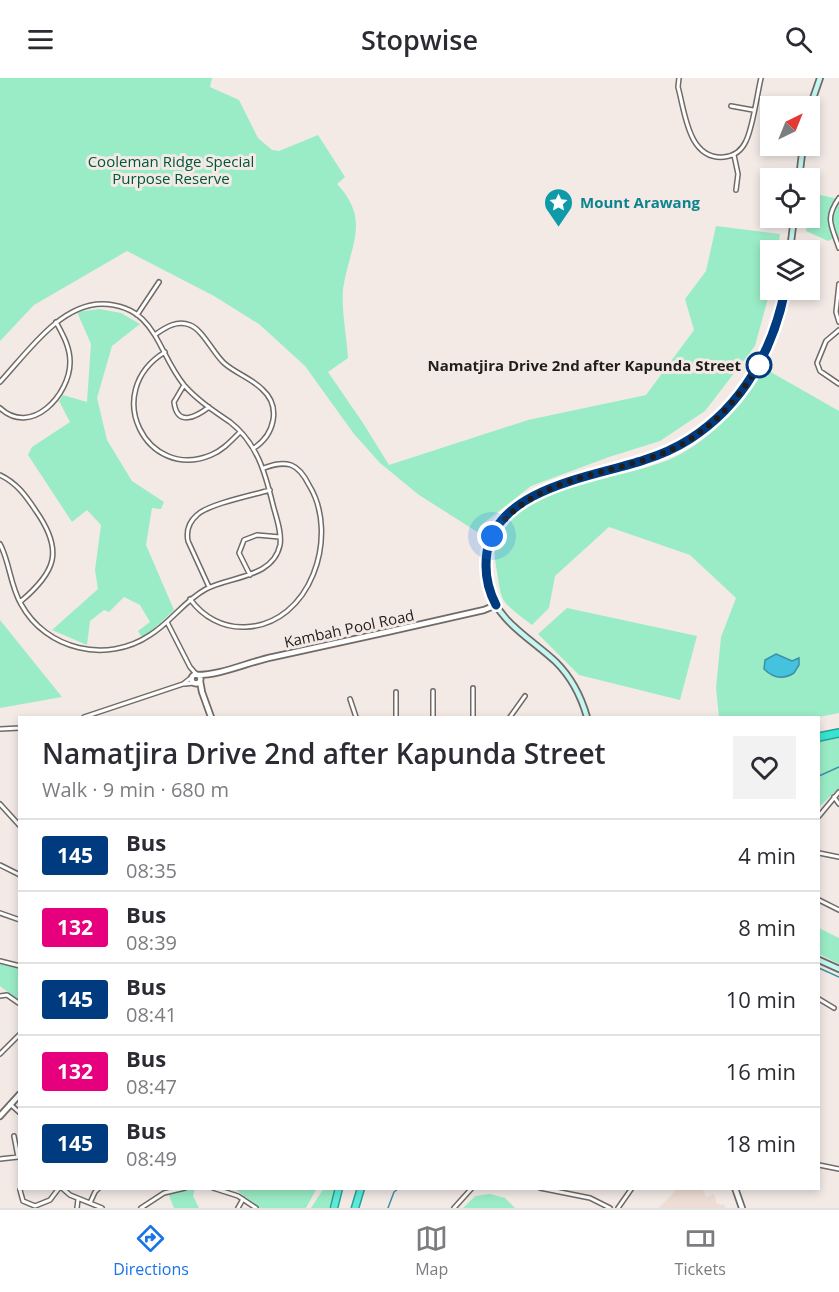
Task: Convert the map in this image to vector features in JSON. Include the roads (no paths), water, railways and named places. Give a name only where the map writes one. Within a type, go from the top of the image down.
[{"type":"highway","points":[[820,732],[839,731]]},
{"type":"highway","points":[[820,737],[839,731]]},
{"type":"highway","points":[[334,1208],[338,1190]]},
{"type":"highway","points":[[355,1208],[360,1190]]},
{"type":"main road","points":[[814,96],[820,78]]},
{"type":"main road","points":[[587,716],[578,692],[566,673],[507,620],[496,605],[487,585],[486,561],[492,536],[501,522],[517,507],[534,496],[553,487],[668,451],[689,440],[713,422],[741,393],[761,362],[773,333],[782,300]]},
{"type":"main road","points":[[820,960],[839,969]]},
{"type":"street","points":[[679,78],[678,87],[695,142],[699,149],[713,156],[734,155],[746,142],[761,78]]},
{"type":"street","points":[[731,106],[753,110]]},
{"type":"street","points":[[734,155],[738,174],[736,190]]},
{"type":"street","points":[[839,198],[832,208],[830,218],[839,248]]},
{"type":"street","points":[[137,315],[159,282]]},
{"type":"street","points":[[839,284],[836,312],[839,322]]},
{"type":"street","points":[[0,382],[56,322],[78,308],[101,304],[122,308],[137,315],[148,323],[156,334],[184,385],[240,431],[254,448],[264,468],[280,537],[278,552],[260,571],[210,587],[190,599],[151,635],[131,645],[113,650],[88,650],[70,646],[48,634],[32,620],[20,603],[0,544]]},
{"type":"street","points":[[0,408],[12,417],[28,418],[42,412],[59,396],[66,381],[69,356],[66,342],[56,322]]},
{"type":"street","points":[[156,334],[175,324],[193,326],[200,331],[213,352],[226,365],[263,389],[273,409],[273,423],[266,438],[254,448]]},
{"type":"street","points":[[839,330],[826,341],[818,363],[820,372],[839,384]]},
{"type":"street","points":[[165,352],[150,363],[135,387],[133,407],[146,439],[164,454],[181,459],[194,459],[209,456],[222,449],[240,431]]},
{"type":"street","points":[[184,385],[174,402],[179,414],[192,418],[209,407]]},
{"type":"street","points":[[190,599],[202,612],[217,622],[251,627],[275,619],[285,612],[312,579],[322,538],[321,516],[315,496],[294,466],[279,464],[264,468]]},
{"type":"street","points":[[0,475],[22,490],[46,525],[52,538],[53,554],[48,574],[38,588],[20,603]]},
{"type":"street","points":[[210,587],[188,541],[187,533],[190,522],[198,513],[206,509],[270,489]]},
{"type":"street","points":[[250,574],[239,553],[244,540],[257,534],[280,537]]},
{"type":"street","name":"Kambah Pool Road","points":[[183,684],[194,676],[208,675],[261,660],[484,610],[496,605]]},
{"type":"street","points":[[167,622],[212,716]]},
{"type":"street","name":"Kambah Pool Road","points":[[87,716],[183,684],[197,682],[208,675]]},
{"type":"street","points":[[194,676],[197,682]]},
{"type":"street","points":[[473,688],[473,716]]},
{"type":"street","points":[[433,691],[433,716]]},
{"type":"street","points":[[396,692],[396,716]]},
{"type":"street","points":[[511,716],[525,696]]},
{"type":"street","points":[[350,699],[356,716]]},
{"type":"street","points":[[0,729],[18,728]]},
{"type":"street","points":[[820,815],[839,792]]},
{"type":"street","points":[[834,797],[839,804]]},
{"type":"street","points":[[0,804],[18,824]]},
{"type":"street","points":[[820,853],[839,857]]},
{"type":"street","points":[[0,865],[18,874]]},
{"type":"street","points":[[820,900],[839,910]]},
{"type":"street","points":[[0,914],[18,920]]},
{"type":"street","points":[[0,961],[18,966]]},
{"type":"street","points":[[0,996],[7,995],[18,1003]]},
{"type":"street","points":[[820,1000],[834,1008]]},
{"type":"street","points":[[0,1054],[18,1036]]},
{"type":"street","points":[[0,1116],[18,1096]]},
{"type":"street","points":[[10,1104],[18,1111]]},
{"type":"street","points":[[14,1136],[18,1153]]},
{"type":"street","points":[[0,1160],[18,1157]]},
{"type":"street","points":[[820,1165],[839,1169]]},
{"type":"street","points":[[20,1190],[23,1201],[35,1207],[48,1202],[59,1190]]},
{"type":"street","points":[[64,1190],[78,1199],[102,1208]]},
{"type":"street","points":[[90,1203],[97,1190]]},
{"type":"street","points":[[141,1208],[164,1193],[177,1190]]},
{"type":"street","points":[[221,1190],[243,1199],[256,1208]]},
{"type":"street","points":[[454,1208],[470,1190]]},
{"type":"street","points":[[550,1190],[590,1198],[610,1208]]},
{"type":"street","points":[[618,1208],[631,1190]]},
{"type":"street","points":[[736,1190],[742,1208]]},
{"type":"street","points":[[77,1208],[78,1199]]},
{"type":"street","points":[[238,1208],[243,1199]]},
{"type":"water","points":[[776,654],[792,661],[799,658],[799,665],[794,673],[786,677],[778,677],[764,669],[765,660]]},
{"type":"waterway","points":[[820,776],[839,767]]},
{"type":"waterway","points":[[820,968],[839,977]]},
{"type":"waterway","points":[[388,1208],[396,1190]]},
{"type":"place","name":"Mount Arawang","points":[[559,228]]},
{"type":"place","name":"Namatjira Drive 2nd after Kapunda Street","points":[[759,365]]},
{"type":"park label","name":"Cooleman Ridge Special Purpose Reserve","points":[[171,170]]}]
